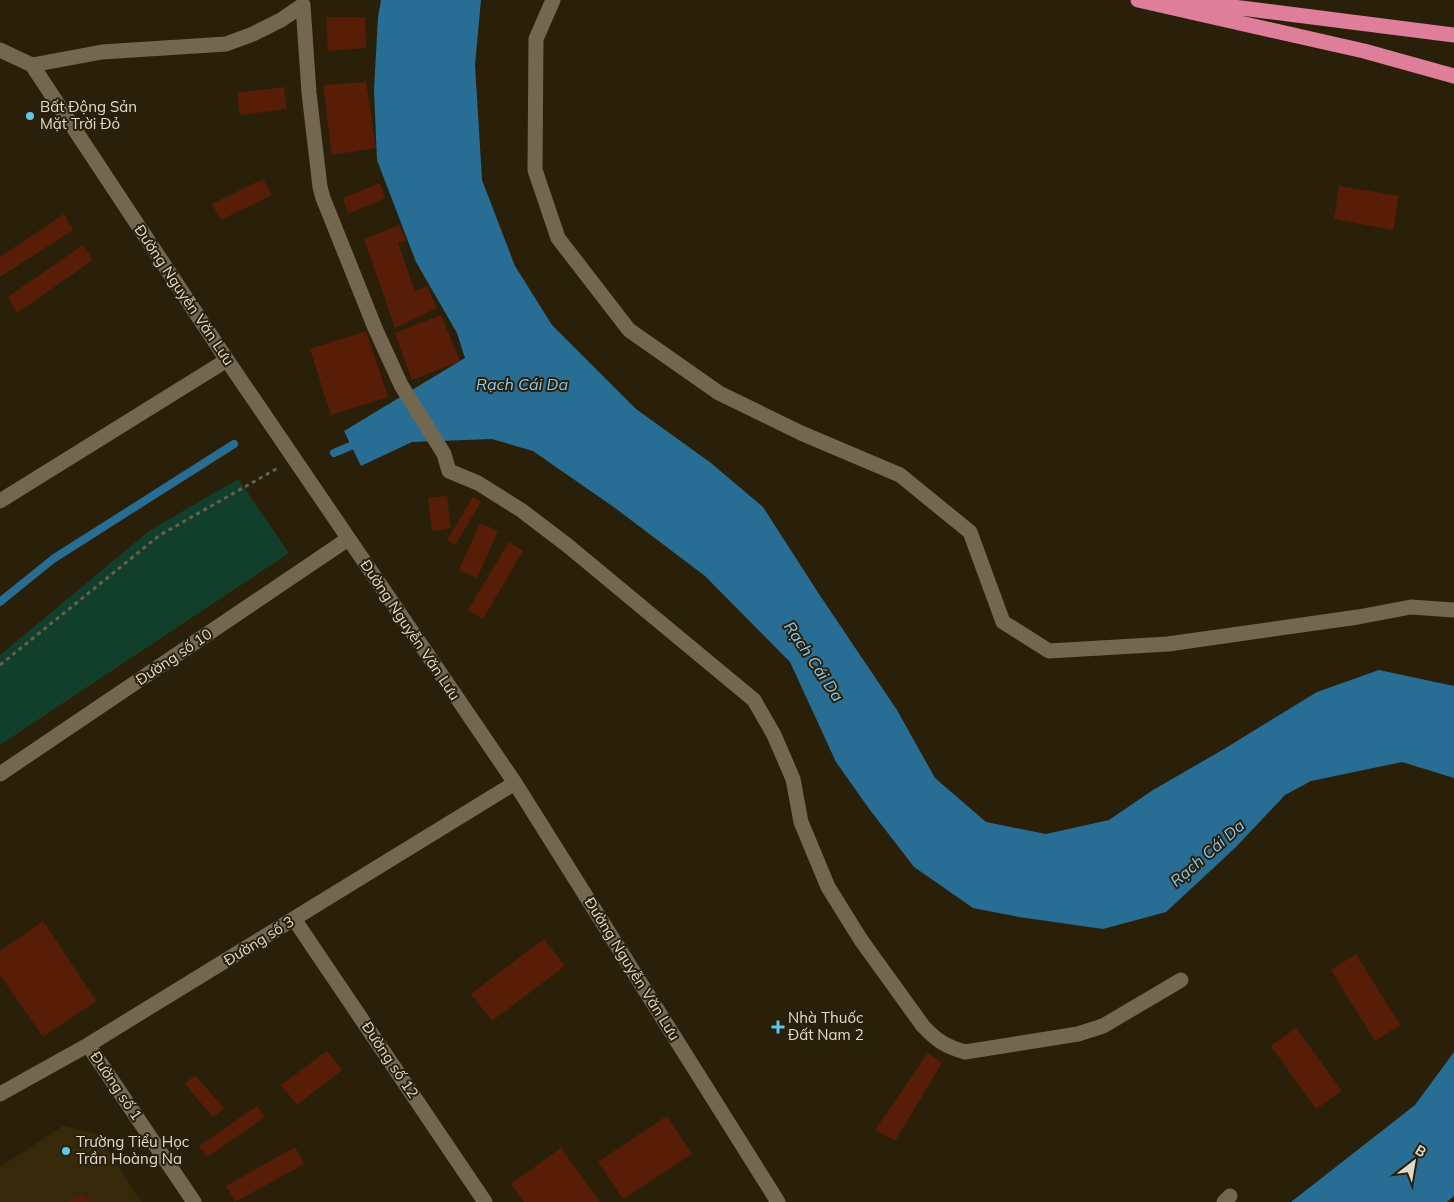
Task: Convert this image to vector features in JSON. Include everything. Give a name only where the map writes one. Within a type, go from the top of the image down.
[{"type":"highway","points":[[1138,0],[1364,51],[1454,76]]},
{"type":"highway","points":[[1178,0],[1454,35]]},
{"type":"street","points":[[553,0],[536,39],[535,170],[558,238],[629,330],[719,393],[802,433],[900,475],[970,532],[1003,622],[1049,651],[1168,644],[1358,617],[1411,607],[1454,610]]},
{"type":"street","points":[[0,50],[32,65],[102,52],[226,44],[253,34],[281,20],[303,5],[308,93],[320,187],[375,328],[401,385],[444,454],[450,471],[478,483],[521,510],[567,545],[754,700],[774,735],[793,779],[801,822],[828,886],[861,940],[923,1026],[935,1038],[949,1047],[965,1052],[1078,1034],[1104,1026],[1181,980]]},
{"type":"street","name":"Đường Nguyễn Văn Lưu","points":[[32,65],[227,360],[515,783],[778,1202]]},
{"type":"street","points":[[1,497],[227,360]]},
{"type":"street","name":"Đường số 10","points":[[0,774],[348,539]]},
{"type":"street","name":"Đường số 3","points":[[0,1094],[88,1045],[515,783]]},
{"type":"street","name":"Đường số 12","points":[[294,919],[485,1202]]},
{"type":"street","name":"Đường số 1","points":[[88,1045],[194,1202]]},
{"type":"path","points":[[0,665],[160,535],[252,485],[294,459]]},
{"type":"shaded area","name":"Trường Tiểu Học Trần Hoàng Na","points":[[63,1126],[97,1134],[141,1202],[0,1202],[0,1167]]},
{"type":"green space","points":[[238,479],[289,553],[0,745],[0,655],[149,531]]},
{"type":"water","name":"Rạch Cái Da","points":[[381,0],[481,0],[475,65],[482,180],[515,266],[552,325],[636,409],[711,463],[763,507],[897,710],[935,778],[986,822],[1046,834],[1109,820],[1153,790],[1317,692],[1379,670],[1454,686],[1454,778],[1402,762],[1311,781],[1285,795],[1236,847],[1166,912],[1103,929],[1019,917],[973,908],[914,867],[836,762],[790,662],[705,576],[615,508],[533,451],[492,439],[412,442],[361,466],[344,431],[465,358],[457,333],[416,262],[377,160],[374,90],[378,17]]},
{"type":"water","points":[[1454,1052],[1454,1196],[1447,1202],[1291,1202],[1415,1105]]},
{"type":"building","points":[[326,17],[365,17],[366,48],[328,51]]},
{"type":"building","points":[[366,82],[376,148],[332,155],[323,85]]},
{"type":"building","points":[[284,87],[287,109],[240,115],[237,93]]},
{"type":"building","points":[[263,179],[272,195],[221,220],[212,204]]},
{"type":"building","points":[[380,183],[385,198],[348,214],[343,198]]},
{"type":"building","points":[[1339,186],[1399,196],[1393,230],[1334,219]]},
{"type":"building","points":[[64,214],[73,230],[0,277],[0,257]]},
{"type":"building","points":[[399,225],[406,240],[398,243],[415,291],[427,286],[437,308],[395,328],[364,239]]},
{"type":"building","points":[[83,245],[93,260],[17,313],[8,297]]},
{"type":"building","points":[[441,315],[460,361],[412,380],[395,333]]},
{"type":"building","points":[[366,331],[388,397],[331,415],[310,349]]},
{"type":"building","points":[[447,496],[451,528],[432,531],[428,498]]},
{"type":"building","points":[[473,497],[481,502],[455,545],[447,540]]},
{"type":"building","points":[[480,523],[498,531],[477,578],[459,570]]},
{"type":"building","points":[[509,542],[523,551],[483,619],[468,610]]},
{"type":"building","points":[[43,921],[96,1001],[43,1037],[0,975],[0,951]]},
{"type":"building","points":[[544,939],[565,966],[492,1021],[471,994]]},
{"type":"building","points":[[1356,954],[1400,1025],[1375,1041],[1331,970]]},
{"type":"building","points":[[1296,1028],[1342,1091],[1316,1109],[1271,1046]]},
{"type":"building","points":[[327,1051],[342,1070],[297,1105],[281,1085]]},
{"type":"building","points":[[928,1053],[942,1063],[895,1141],[875,1130]]},
{"type":"building","points":[[195,1075],[224,1108],[213,1117],[185,1084]]},
{"type":"building","points":[[257,1106],[265,1117],[207,1157],[199,1146]]},
{"type":"building","points":[[667,1116],[692,1154],[623,1199],[598,1162]]},
{"type":"building","points":[[295,1147],[304,1164],[235,1202],[226,1186]]},
{"type":"building","points":[[561,1148],[600,1202],[524,1202],[511,1184]]},
{"type":"building","points":[[83,1193],[89,1202],[69,1202]]},
{"type":"waterway","points":[[334,453],[360,442]]},
{"type":"waterway","points":[[0,602],[53,559],[234,444]]},
{"type":"place","name":"Bất Động Sản Mặt Trời Đỏ","points":[[30,116]]},
{"type":"place","name":"Nhà Thuốc Đất Nam 2","points":[[778,1027]]},
{"type":"place","name":"Trường Tiểu Học Trần Hoàng Na","points":[[66,1151]]}]
